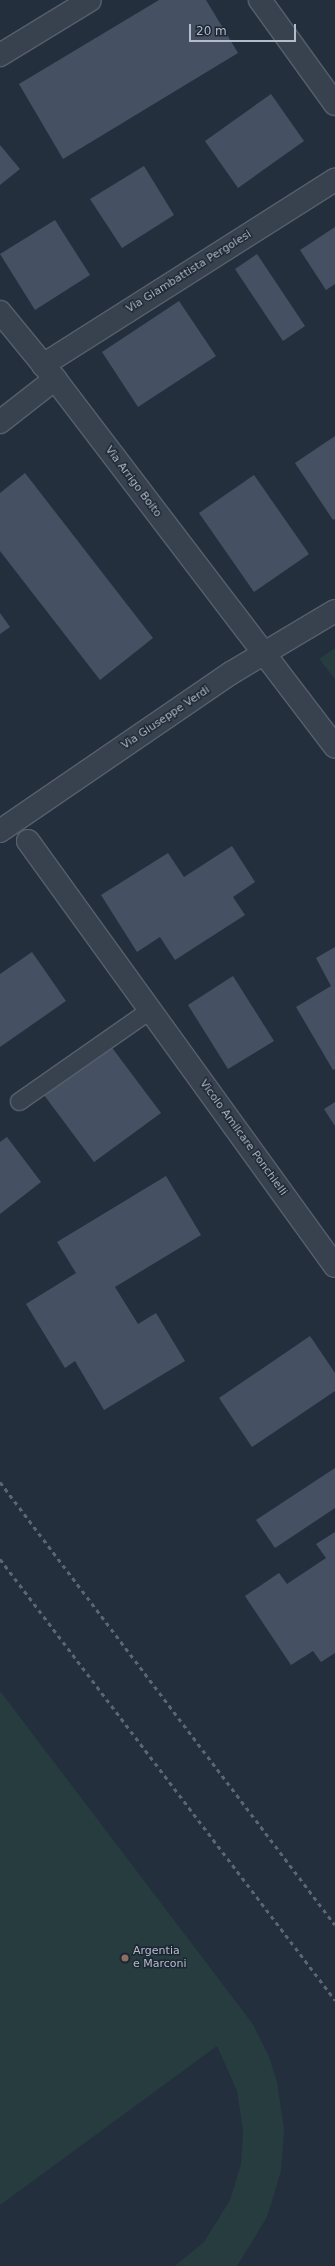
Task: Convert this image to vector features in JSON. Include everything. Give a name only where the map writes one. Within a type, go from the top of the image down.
[{"type":"street","points":[[0,55],[90,0]]},
{"type":"street","points":[[260,0],[335,104]]},
{"type":"street","name":"Via Giambattista Pergolesi","points":[[0,422],[49,372],[335,180]]},
{"type":"street","name":"Via Arrigo Boito","points":[[0,312],[49,372],[263,654],[335,746]]},
{"type":"street","name":"Via Giuseppe Verdi","points":[[0,831],[263,654],[335,611]]},
{"type":"street","name":"Vicolo Amilcare Ponchielli","points":[[28,841],[335,1266]]},
{"type":"lane","points":[[20,1101],[151,1010]]},
{"type":"green space","points":[[335,648],[335,679],[319,659]]},
{"type":"green space","points":[[0,1691],[252,2023],[269,2057],[277,2082],[284,2129],[281,2171],[267,2217],[237,2266],[175,2266],[204,2242],[230,2200],[241,2164],[243,2130],[237,2091],[217,2046],[0,2205]]},
{"type":"building","points":[[159,0],[206,0],[238,53],[63,159],[19,84]]},
{"type":"building","points":[[271,94],[304,141],[238,188],[205,141]]},
{"type":"building","points":[[0,145],[20,169],[0,185]]},
{"type":"building","points":[[144,166],[174,215],[122,248],[90,199]]},
{"type":"building","points":[[55,220],[90,275],[35,310],[0,254]]},
{"type":"building","points":[[335,227],[335,284],[326,290],[300,250]]},
{"type":"building","points":[[257,254],[305,326],[283,341],[235,269]]},
{"type":"building","points":[[179,301],[216,356],[138,407],[102,352]]},
{"type":"building","points":[[335,436],[335,519],[333,520],[295,463]]},
{"type":"building","points":[[25,473],[153,638],[100,680],[0,551],[0,493]]},
{"type":"building","points":[[254,475],[309,554],[254,592],[199,513]]},
{"type":"building","points":[[0,613],[10,627],[0,634]]},
{"type":"building","points":[[232,846],[255,882],[233,897],[245,915],[175,960],[160,937],[137,952],[101,895],[168,853],[184,877]]},
{"type":"building","points":[[335,947],[335,1069],[333,1070],[296,1007],[331,986],[316,958]]},
{"type":"building","points":[[32,952],[66,1001],[0,1047],[0,974]]},
{"type":"building","points":[[233,976],[274,1041],[228,1069],[188,1005]]},
{"type":"building","points":[[110,1045],[161,1113],[94,1162],[44,1095]]},
{"type":"building","points":[[335,1102],[335,1126],[324,1109]]},
{"type":"building","points":[[7,1137],[41,1182],[0,1214],[0,1142]]},
{"type":"building","points":[[166,1176],[201,1235],[115,1287],[138,1324],[156,1313],[185,1361],[104,1410],[75,1361],[65,1368],[26,1304],[76,1273],[57,1242]]},
{"type":"building","points":[[310,1336],[335,1373],[335,1391],[252,1447],[219,1398]]},
{"type":"building","points":[[335,1468],[335,1508],[275,1548],[256,1520]]},
{"type":"building","points":[[335,1532],[335,1653],[321,1662],[313,1651],[291,1665],[245,1596],[279,1573],[287,1584],[326,1558],[316,1544]]},
{"type":"railway","points":[[0,1482],[335,1925]]},
{"type":"railway","points":[[0,1559],[335,2000]]},
{"type":"place","name":"Argentia e Marconi","points":[[125,1958]]}]
